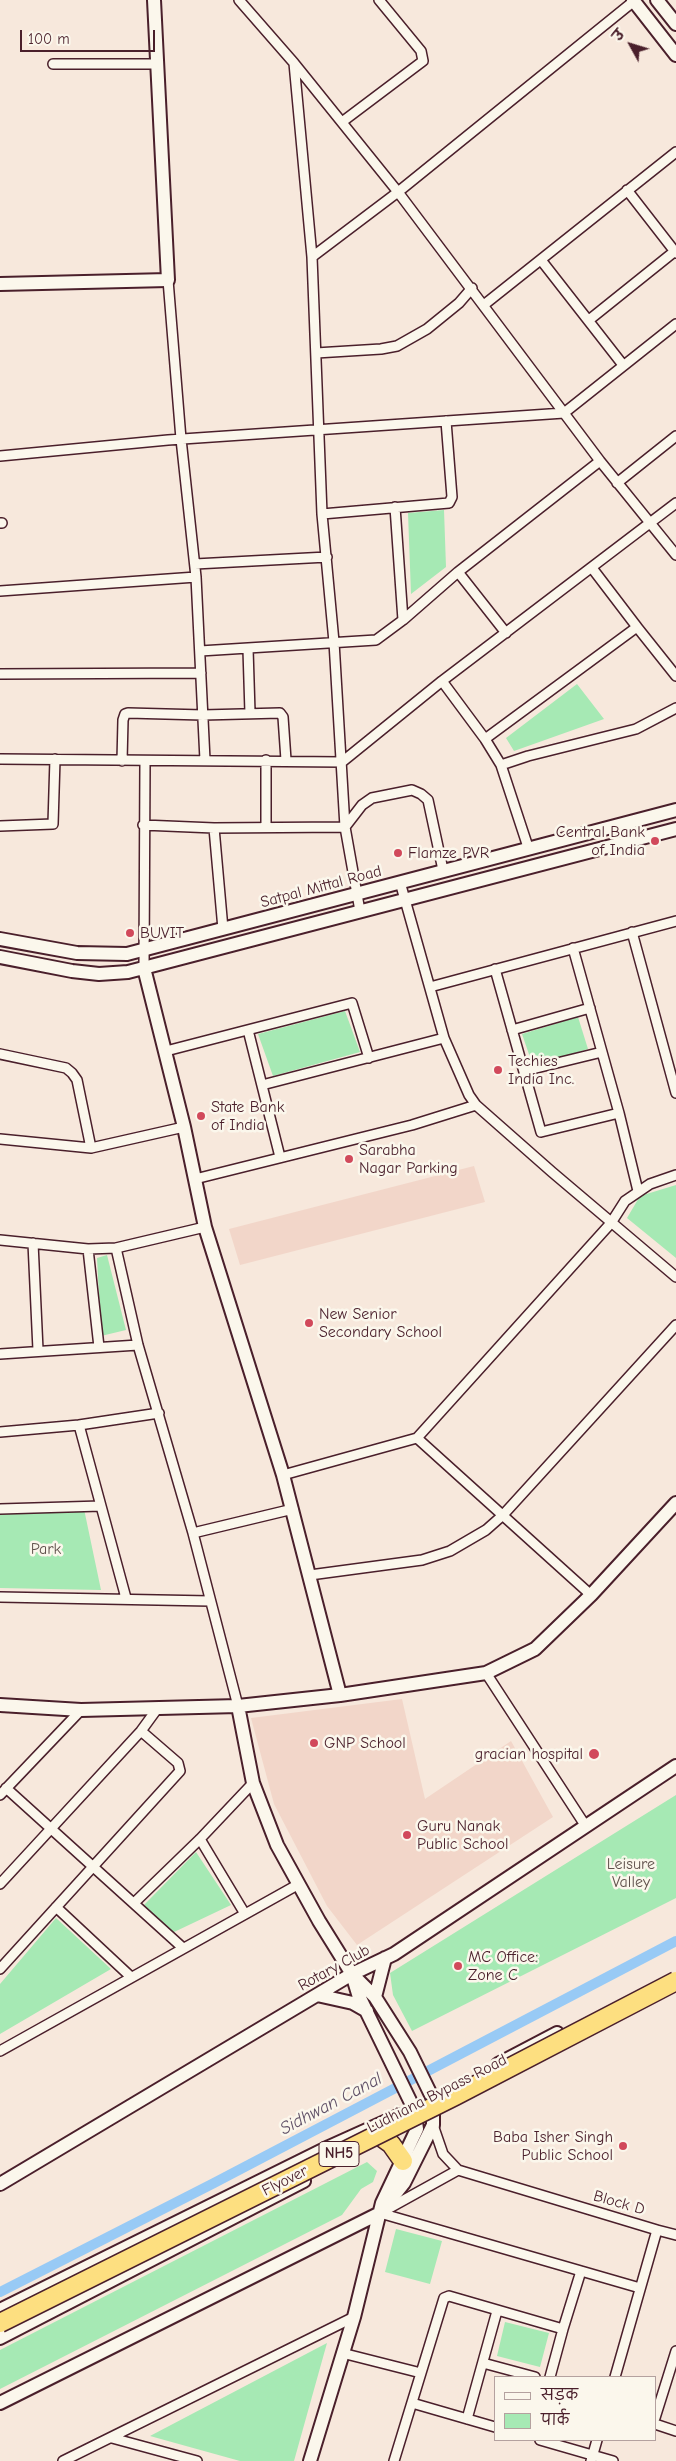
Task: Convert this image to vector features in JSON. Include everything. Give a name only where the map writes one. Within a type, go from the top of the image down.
[{"type":"highway","name":"Flyover","points":[[0,2323],[456,2096],[676,1981]]},
{"type":"highway","points":[[384,2140],[391,2144],[403,2161]]},
{"type":"street","points":[[154,0],[168,280],[181,439],[196,577],[205,760]]},
{"type":"street","points":[[342,122],[422,61],[421,51],[379,0]]},
{"type":"street","points":[[657,0],[676,24]]},
{"type":"street","points":[[312,257],[398,192],[634,1],[675,52]]},
{"type":"street","points":[[243,2],[398,192],[485,304],[600,461],[676,555]]},
{"type":"street","points":[[294,63],[312,257],[322,514],[334,642],[345,827],[360,911]]},
{"type":"street","points":[[54,64],[157,64]]},
{"type":"street","points":[[485,304],[676,152]]},
{"type":"street","points":[[589,320],[676,252],[627,190]]},
{"type":"street","points":[[541,260],[623,365]]},
{"type":"street","points":[[0,284],[168,280]]},
{"type":"street","points":[[316,353],[381,349],[397,346],[435,323],[459,303],[472,288]]},
{"type":"street","points":[[0,456],[181,439],[564,413],[676,324]]},
{"type":"street","points":[[322,514],[447,504],[451,500],[446,421]]},
{"type":"street","points":[[617,483],[676,436]]},
{"type":"street","points":[[200,651],[376,640],[403,620],[458,572],[600,461]]},
{"type":"street","points":[[0,759],[122,761],[286,760],[342,762],[442,680],[676,503]]},
{"type":"street","points":[[395,507],[403,620]]},
{"type":"street","points":[[194,564],[327,557]]},
{"type":"street","points":[[592,568],[676,676]]},
{"type":"street","points":[[458,572],[506,633]]},
{"type":"street","points":[[0,591],[196,577]]},
{"type":"street","points":[[486,739],[637,627]]},
{"type":"street","points":[[248,649],[250,713]]},
{"type":"street","points":[[0,674],[201,673]]},
{"type":"street","points":[[442,680],[486,739],[501,765],[528,847]]},
{"type":"street","points":[[501,765],[528,756],[636,729],[676,708]]},
{"type":"street","points":[[122,761],[123,720],[125,714],[203,715],[250,713],[282,714],[286,760]]},
{"type":"street","points":[[0,826],[54,824],[54,760]]},
{"type":"street","points":[[266,760],[266,827]]},
{"type":"street","points":[[145,761],[144,968],[184,1127],[205,1227],[293,1509],[340,1695]]},
{"type":"street","points":[[345,827],[362,805],[372,798],[412,790],[428,800],[443,870]]},
{"type":"street","name":"Satpal Mittal Road","points":[[0,939],[93,955],[127,954],[528,847],[676,810]]},
{"type":"street","points":[[144,825],[214,828],[345,827]]},
{"type":"street","points":[[214,828],[223,929]]},
{"type":"street","name":"Satpal Mittal Road","points":[[0,957],[99,974],[128,972],[676,829]]},
{"type":"street","points":[[400,882],[444,1038],[462,1085],[476,1105],[676,1277]]},
{"type":"street","points":[[430,987],[676,921]]},
{"type":"street","points":[[632,932],[676,1093]]},
{"type":"street","points":[[574,948],[638,1191]]},
{"type":"street","points":[[495,969],[541,1132],[619,1113]]},
{"type":"street","points":[[166,1051],[352,1003],[369,1058]]},
{"type":"street","points":[[512,1030],[590,1008]]},
{"type":"street","points":[[248,1030],[280,1157]]},
{"type":"street","points":[[262,1085],[444,1038]]},
{"type":"street","points":[[524,1072],[602,1052]]},
{"type":"street","points":[[0,1054],[66,1068],[72,1073],[77,1080],[91,1148]]},
{"type":"street","points":[[195,1179],[412,1125],[476,1105]]},
{"type":"street","points":[[0,1139],[91,1148],[184,1127]]},
{"type":"street","points":[[283,1475],[417,1438],[611,1223],[625,1201],[650,1184],[676,1175]]},
{"type":"street","points":[[0,1240],[88,1249],[116,1248],[205,1227]]},
{"type":"street","points":[[33,1243],[38,1350]]},
{"type":"street","points":[[0,2403],[380,2213],[458,2170],[444,2154],[433,2119],[432,2096],[410,2052],[375,1997],[352,1974],[318,1921],[277,1845],[253,1783],[238,1706],[160,1413],[138,1345],[116,1248]]},
{"type":"street","points":[[88,1249],[100,1347]]},
{"type":"street","points":[[310,1575],[394,1565],[429,1558],[465,1544],[486,1530],[503,1515],[676,1325]]},
{"type":"street","points":[[0,1354],[38,1350],[138,1345]]},
{"type":"street","points":[[0,1432],[79,1425],[160,1413]]},
{"type":"street","points":[[79,1425],[126,1598]]},
{"type":"street","points":[[417,1438],[591,1595]]},
{"type":"street","points":[[0,1705],[81,1710],[238,1706],[340,1695],[486,1673],[535,1649],[591,1595],[676,1503]]},
{"type":"street","points":[[0,1509],[101,1506]]},
{"type":"street","points":[[193,1533],[293,1509]]},
{"type":"street","points":[[0,1596],[210,1601]]},
{"type":"street","points":[[486,1673],[585,1825]]},
{"type":"street","points":[[0,1884],[141,1730],[157,1709]]},
{"type":"street","points":[[81,1710],[3,1792],[51,1828],[183,1948]]},
{"type":"street","points":[[0,1969],[180,1771],[178,1763],[141,1730]]},
{"type":"street","name":"Rotary Club","points":[[0,2184],[352,1974],[384,1958],[676,1766]]},
{"type":"street","points":[[134,1903],[200,1839],[253,1783]]},
{"type":"street","points":[[200,1839],[245,1914]]},
{"type":"street","points":[[0,2051],[299,1884]]},
{"type":"street","points":[[56,1907],[131,1977]]},
{"type":"street","points":[[375,1997],[384,1958]]},
{"type":"street","points":[[0,2310],[413,2106],[676,1972]]},
{"type":"street","points":[[310,2461],[354,2316],[380,2213],[388,2188],[415,2137],[417,2122],[413,2106],[355,1987],[352,1974]]},
{"type":"street","name":"Ludhiana Bypass Road","points":[[0,2338],[417,2122],[433,2119],[676,1991]]},
{"type":"street","points":[[317,1995],[353,2003],[367,2010]]},
{"type":"street","points":[[380,2213],[404,2183],[433,2119]]},
{"type":"street","name":"Block D","points":[[458,2170],[658,2230],[615,2376]]},
{"type":"street","points":[[380,2213],[640,2288]]},
{"type":"street","points":[[658,2230],[676,2235]]},
{"type":"street","points":[[550,2376],[581,2271]]},
{"type":"street","points":[[394,2461],[444,2298],[449,2296],[563,2328]]},
{"type":"street","points":[[468,2419],[497,2311]]},
{"type":"street","points":[[63,2461],[354,2316]]},
{"type":"street","points":[[656,2416],[672,2378],[676,2351]]},
{"type":"street","points":[[342,2353],[421,2373]]},
{"type":"street","points":[[483,2363],[532,2376]]},
{"type":"street","points":[[412,2403],[493,2426]]},
{"type":"street","points":[[656,2424],[676,2431]]},
{"type":"street","points":[[112,2438],[197,2461]]},
{"type":"street","points":[[543,2441],[592,2458],[613,2461]]},
{"type":"street","points":[[592,2458],[597,2441]]},
{"type":"shaded area","points":[[474,1166],[485,1202],[240,1265],[229,1229]]},
{"type":"shaded area","name":"Guru Nanak Public School","points":[[402,1699],[425,1799],[511,1741],[553,1817],[357,1945],[327,1906],[274,1804],[251,1718]]},
{"type":"green space","points":[[444,510],[446,567],[411,594],[408,513]]},
{"type":"green space","points":[[577,684],[604,719],[514,751],[506,738]]},
{"type":"green space","points":[[345,1011],[360,1052],[273,1076],[258,1034]]},
{"type":"green space","points":[[578,1017],[588,1049],[533,1066],[522,1034]]},
{"type":"green space","points":[[676,1185],[676,1258],[627,1218],[640,1196]]},
{"type":"green space","points":[[107,1255],[126,1330],[101,1336],[97,1258]]},
{"type":"green space","name":"Park","points":[[84,1509],[101,1590],[0,1588],[0,1510]]},
{"type":"green space","name":"Leisure Valley","points":[[676,1795],[676,1898],[412,2031],[393,1995],[390,1973]]},
{"type":"green space","points":[[196,1852],[231,1905],[172,1933],[143,1906]]},
{"type":"green space","points":[[56,1918],[111,1969],[0,2034],[0,1984]]},
{"type":"green space","points":[[367,2162],[377,2171],[373,2182],[361,2189],[342,2215],[0,2389],[0,2350]]},
{"type":"green space","points":[[396,2229],[442,2241],[430,2284],[385,2272]]},
{"type":"green space","points":[[505,2322],[549,2333],[540,2367],[497,2356]]},
{"type":"green space","points":[[327,2343],[294,2461],[240,2461],[150,2436]]},
{"type":"waterway","name":"Sidhwan Canal","points":[[0,2292],[214,2183],[676,1941]]},
{"type":"place","name":"Central Bank of India","points":[[655,841]]},
{"type":"place","name":"Flamze PVR","points":[[398,853]]},
{"type":"place","name":"BUVIT","points":[[130,933]]},
{"type":"place","name":"Techies India Inc.","points":[[498,1070]]},
{"type":"place","name":"State Bank of India","points":[[201,1116]]},
{"type":"place","name":"Sarabha Nagar Parking","points":[[349,1159]]},
{"type":"place","name":"New Senior Secondary School","points":[[309,1323]]},
{"type":"place","name":"GNP School","points":[[314,1743]]},
{"type":"place","name":"gracian hospital","points":[[594,1754]]},
{"type":"place","name":"Guru Nanak Public School","points":[[407,1835]]},
{"type":"place","name":"MC Office: Zone C","points":[[458,1966]]},
{"type":"place","name":"Baba Isher Singh Public School","points":[[623,2146]]}]
